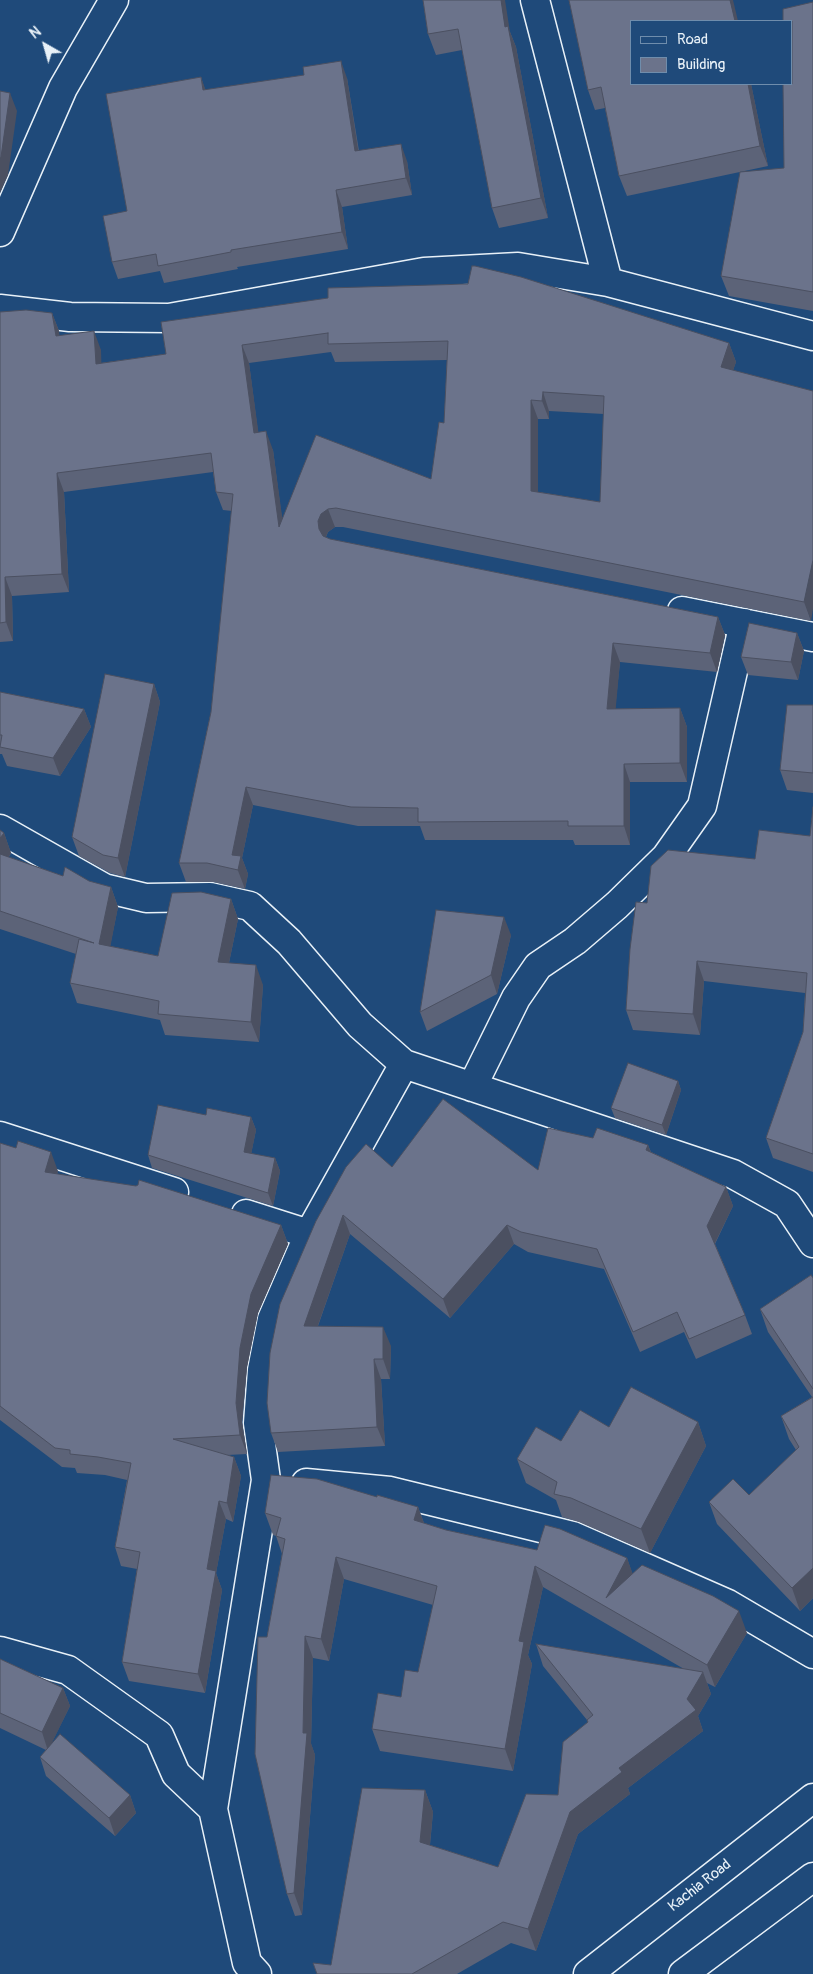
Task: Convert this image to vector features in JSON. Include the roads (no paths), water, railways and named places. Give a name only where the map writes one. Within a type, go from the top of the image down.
[{"type":"main road","points":[[0,232],[63,88],[114,0]]},
{"type":"main road","points":[[535,0],[608,282]]},
{"type":"main road","points":[[0,309],[70,317],[169,318],[424,272],[518,267],[608,282],[813,336]]},
{"type":"main road","points":[[658,606],[813,637]]},
{"type":"main road","points":[[472,1087],[516,998],[538,966],[575,941],[617,905],[666,857],[702,806],[744,624]]},
{"type":"main road","points":[[0,829],[104,888],[146,898],[210,897],[250,906],[289,942],[360,1024],[404,1064],[733,1174],[787,1204],[813,1243]]},
{"type":"main road","points":[[257,1974],[247,1963],[213,1809],[266,1480],[258,1423],[262,1370],[272,1319],[309,1234],[404,1064]]},
{"type":"main road","points":[[0,1136],[197,1199]]},
{"type":"main road","points":[[225,1208],[309,1234]]},
{"type":"main road","points":[[266,1480],[390,1491],[573,1536],[728,1604],[813,1654]]},
{"type":"main road","points":[[0,1651],[68,1670],[159,1735],[176,1774],[213,1809]]},
{"type":"main road","name":"Kachia Road","points":[[588,1974],[813,1798]]},
{"type":"main road","points":[[686,1973],[813,1877]]}]
